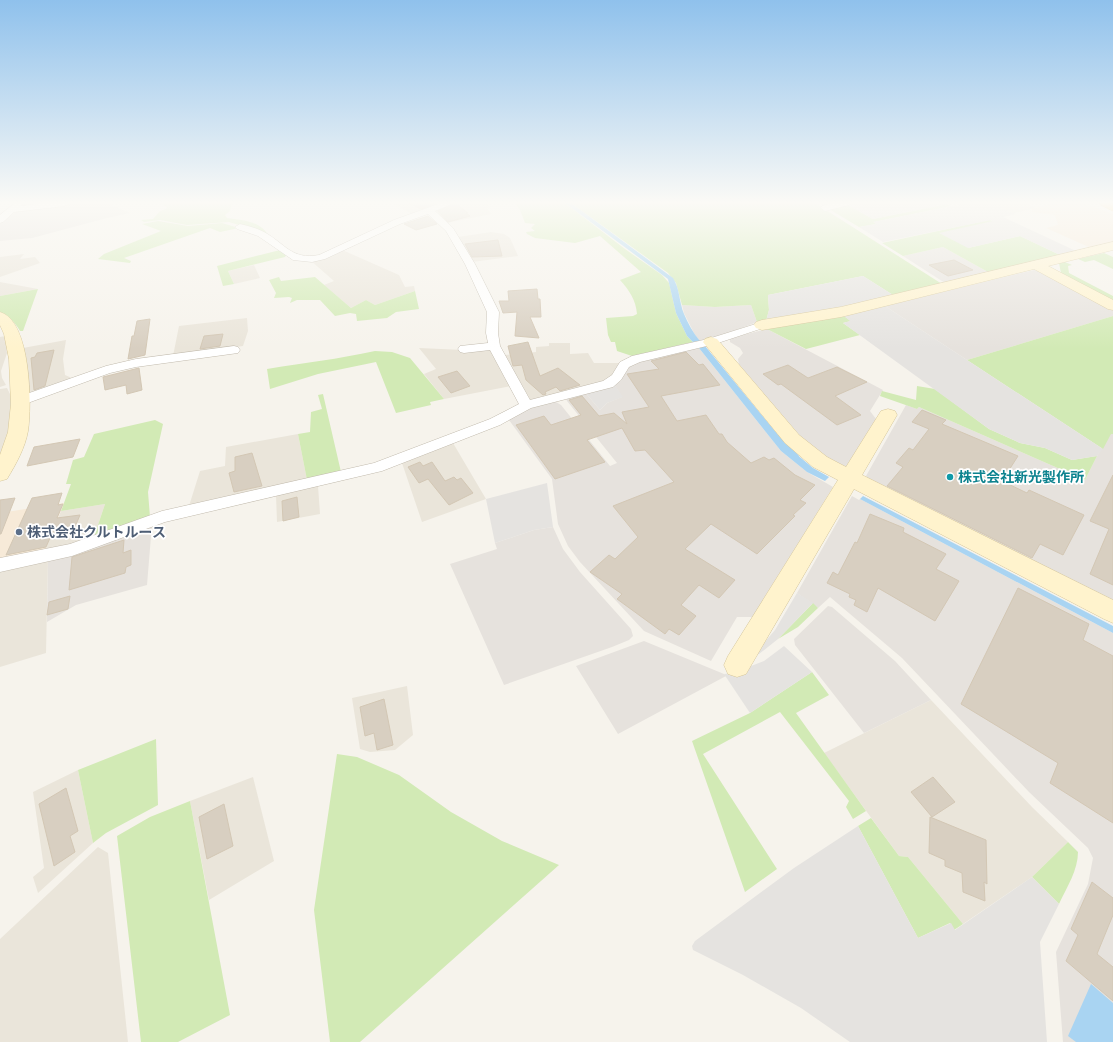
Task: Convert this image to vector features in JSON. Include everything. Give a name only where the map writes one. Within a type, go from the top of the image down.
[{"type":"street","points":[[285,252],[292,257],[302,259],[322,257],[334,252]]},
{"type":"street","points":[[463,252],[493,312],[492,333],[494,346],[526,406]]},
{"type":"street","points":[[0,565],[72,550],[162,517],[377,467],[496,422],[526,406],[608,384],[617,377],[624,365],[636,358],[711,342],[762,325],[841,312],[1089,252]]},
{"type":"street","points":[[1035,264],[1113,306]]},
{"type":"street","points":[[0,318],[9,325],[15,338],[20,401],[19,427],[11,454],[0,474]]},
{"type":"street","points":[[711,342],[803,449],[820,462],[1113,612]]},
{"type":"street","points":[[464,349],[494,346]]},
{"type":"street","points":[[20,401],[106,370],[136,363],[234,350]]},
{"type":"street","points":[[737,665],[888,416]]},
{"type":"shaded area","points":[[333,252],[346,252],[399,275],[405,287],[414,286],[415,291],[375,305],[366,300],[351,308],[324,285],[334,281],[310,260]]},
{"type":"shaded area","points":[[466,252],[516,252],[518,256],[472,262]]},
{"type":"shaded area","points":[[922,252],[951,252],[988,272],[945,283],[903,256]]},
{"type":"shaded area","points":[[1053,252],[1073,252],[1060,255]]},
{"type":"shaded area","points":[[24,254],[20,259],[35,257],[40,263],[0,277],[0,257]]},
{"type":"shaded area","points":[[254,265],[260,278],[234,284],[228,271]]},
{"type":"shaded area","points":[[1034,270],[1045,272],[1113,308],[1113,316],[967,360],[885,306]]},
{"type":"shaded area","points":[[863,276],[893,295],[835,310],[766,321],[769,310],[768,295]]},
{"type":"shaded area","points":[[0,282],[38,289],[0,296]]},
{"type":"shaded area","points":[[682,305],[715,307],[751,305],[757,322],[718,337],[700,341],[695,335],[684,313]]},
{"type":"shaded area","points":[[885,306],[1103,449],[1097,456],[1072,460],[1045,448],[1020,443],[989,429],[843,323],[850,321],[844,316]]},
{"type":"shaded area","points":[[247,318],[248,331],[243,346],[173,356],[179,326]]},
{"type":"shaded area","points":[[767,329],[883,390],[870,411],[876,419],[847,466],[837,466],[808,445],[739,365],[738,359],[743,353],[740,348],[730,342],[730,338]]},
{"type":"shaded area","points":[[5,336],[7,353],[1,371],[2,378],[6,385],[0,387],[0,337]]},
{"type":"shaded area","points":[[66,340],[63,359],[65,375],[74,379],[29,394],[23,348]]},
{"type":"shaded area","points":[[549,343],[570,343],[570,354],[588,353],[594,363],[621,363],[608,381],[535,401],[530,399],[505,355],[536,352],[536,347],[549,346]]},
{"type":"shaded area","points":[[419,348],[463,350],[486,349],[493,351],[511,386],[444,399],[424,374],[436,369]]},
{"type":"shaded area","points":[[699,348],[781,451],[807,472],[833,487],[753,617],[737,617],[711,661],[644,631],[580,562],[568,546],[558,524],[552,479],[509,420],[529,407],[556,402],[561,405],[610,466],[617,463],[566,398],[584,391],[600,410],[607,403],[622,397],[614,384],[627,367],[635,362]]},
{"type":"shaded area","points":[[614,384],[623,397],[607,403],[600,410],[584,391]]},
{"type":"shaded area","points":[[7,388],[12,398],[9,433],[0,458],[0,389]]},
{"type":"shaded area","points":[[906,405],[917,409],[919,407],[1085,480],[1111,433],[1113,434],[1113,607],[870,483],[866,476]]},
{"type":"shaded area","points":[[298,434],[307,480],[189,506],[200,471],[225,466],[226,447]]},
{"type":"shaded area","points":[[453,443],[486,499],[422,522],[402,463]]},
{"type":"shaded area","points":[[547,483],[553,527],[534,530],[495,543],[486,499]]},
{"type":"shaded area","points":[[318,486],[320,514],[277,522],[276,495]]},
{"type":"shaded area","points":[[852,496],[1113,633],[1113,1042],[1063,1042],[1056,952],[1088,884],[1093,858],[1088,848],[1029,792],[902,658],[830,597],[818,608],[797,593]]},
{"type":"shaded area","points":[[64,503],[45,550],[0,560],[0,513]]},
{"type":"shaded area","points":[[105,504],[94,537],[74,544],[45,550],[61,511]]},
{"type":"shaded area","points":[[152,524],[147,585],[76,605],[47,622],[48,559]]},
{"type":"shaded area","points":[[553,527],[563,549],[580,572],[631,629],[633,636],[629,640],[612,647],[504,685],[450,564],[497,549],[495,543],[534,530]]},
{"type":"shaded area","points":[[48,559],[46,653],[0,667],[0,570]]},
{"type":"shaded area","points":[[797,593],[813,603],[778,639],[759,654],[753,656],[775,630]]},
{"type":"shaded area","points":[[828,606],[832,607],[895,661],[931,700],[864,733],[795,645],[794,639]]},
{"type":"shaded area","points":[[644,641],[726,676],[618,734],[576,666]]},
{"type":"shaded area","points":[[784,646],[812,672],[750,713],[724,674],[733,673],[764,661]]},
{"type":"shaded area","points":[[407,686],[413,735],[395,750],[370,752],[360,749],[352,698]]},
{"type":"shaded area","points":[[931,700],[1032,807],[1068,842],[1032,877],[963,924],[908,857],[899,856],[824,753]]},
{"type":"shaded area","points":[[78,770],[93,843],[38,893],[33,877],[44,868],[33,792]]},
{"type":"shaded area","points":[[253,777],[274,861],[209,900],[190,801]]},
{"type":"shaded area","points":[[858,826],[918,938],[951,923],[955,930],[1032,877],[1059,904],[1040,942],[1047,1042],[850,1042],[801,1008],[743,975],[693,950],[692,946],[695,941],[794,868]]},
{"type":"shaded area","points":[[98,847],[108,853],[128,1042],[0,1042],[0,939]]},
{"type":"green space","points":[[110,252],[142,252],[124,258],[131,261],[130,263],[98,259]]},
{"type":"green space","points":[[274,252],[282,252],[286,255],[285,257],[228,271],[234,284],[223,286],[217,266]]},
{"type":"green space","points":[[618,252],[629,252],[662,275],[669,283],[676,313],[687,336],[693,342],[632,356],[617,351],[615,342],[611,342],[608,335],[606,318],[633,316],[637,314],[632,296],[620,280],[641,272]]},
{"type":"green space","points":[[638,252],[891,252],[942,284],[893,295],[863,276],[768,295],[769,310],[766,321],[757,322],[751,305],[715,307],[682,305],[676,283],[668,273]]},
{"type":"green space","points":[[896,252],[922,252],[903,256]]},
{"type":"green space","points":[[951,252],[1053,252],[1060,255],[988,272]]},
{"type":"green space","points":[[1104,253],[1113,257],[1113,269],[1094,260],[1085,262],[1078,259]]},
{"type":"green space","points":[[1065,262],[1072,265],[1068,266],[1069,273],[1113,296],[1113,300],[1061,273],[1059,263]]},
{"type":"green space","points":[[279,277],[281,281],[315,277],[351,308],[366,300],[375,305],[415,291],[419,309],[396,312],[387,318],[357,321],[356,314],[350,313],[335,316],[320,300],[297,300],[290,303],[292,298],[289,297],[274,298],[276,293],[269,280]]},
{"type":"green space","points":[[38,289],[23,331],[20,331],[12,320],[0,312],[0,296]]},
{"type":"green space","points":[[844,316],[851,321],[843,323],[860,335],[806,349],[767,329]]},
{"type":"green space","points":[[1113,316],[1113,434],[1111,434],[1103,449],[967,360]]},
{"type":"green space","points":[[375,351],[392,352],[410,358],[444,399],[430,402],[431,405],[396,413],[376,362],[318,374],[270,389],[267,369]]},
{"type":"green space","points":[[917,386],[935,389],[989,429],[1020,443],[1045,448],[1072,460],[1097,456],[1085,480],[919,407],[917,409],[880,396],[882,391],[916,400]]},
{"type":"green space","points":[[323,394],[341,472],[307,480],[298,434],[310,432],[311,412],[322,409],[318,395]]},
{"type":"green space","points":[[155,420],[163,424],[148,492],[150,517],[94,537],[105,504],[61,511],[71,484],[66,484],[73,460],[84,457],[94,434]]},
{"type":"green space","points":[[813,603],[818,608],[798,627],[778,639]]},
{"type":"green space","points":[[812,672],[829,695],[796,713],[866,811],[853,819],[846,807],[849,801],[780,712],[703,754],[777,869],[745,892],[692,741],[750,713]]},
{"type":"green space","points":[[156,739],[158,805],[106,833],[93,843],[78,770]]},
{"type":"green space","points":[[337,754],[357,757],[399,775],[451,812],[502,841],[559,865],[360,1042],[330,1042],[314,910]]},
{"type":"green space","points":[[190,801],[230,1015],[178,1042],[141,1042],[117,836],[150,817]]},
{"type":"green space","points":[[871,818],[899,856],[908,857],[963,924],[954,930],[950,923],[918,938],[858,826]]},
{"type":"green space","points":[[1068,842],[1078,852],[1078,859],[1072,878],[1059,904],[1032,877]]},
{"type":"water","points":[[631,252],[637,252],[673,278],[684,314],[695,335],[700,341],[693,342],[687,336],[676,313],[668,279]]},
{"type":"water","points":[[705,346],[789,448],[813,468],[829,477],[825,481],[807,472],[781,451],[699,348]]},
{"type":"water","points":[[863,496],[1113,626],[1113,633],[860,499]]},
{"type":"water","points":[[1091,984],[1113,1003],[1113,1042],[1076,1042],[1068,1036]]},
{"type":"building","points":[[469,252],[501,252],[502,256],[472,257]]},
{"type":"building","points":[[954,260],[973,270],[948,276],[929,265]]},
{"type":"building","points":[[537,289],[538,299],[540,299],[541,317],[530,317],[539,338],[515,336],[517,312],[503,313],[499,301],[509,301],[508,291]]},
{"type":"building","points":[[150,319],[145,355],[128,359],[132,336],[134,336],[137,321]]},
{"type":"building","points":[[223,334],[220,346],[200,349],[204,336]]},
{"type":"building","points":[[528,342],[540,376],[558,368],[580,385],[560,391],[556,387],[545,392],[546,394],[543,395],[526,380],[522,365],[513,366],[508,346]]},
{"type":"building","points":[[54,350],[45,386],[34,390],[31,358],[35,357],[37,353]]},
{"type":"building","points":[[686,352],[699,365],[703,364],[720,385],[661,396],[677,421],[706,415],[719,434],[722,434],[727,442],[751,463],[764,457],[769,460],[774,458],[795,475],[815,485],[800,500],[806,503],[757,554],[711,524],[685,549],[735,580],[719,598],[699,585],[681,605],[696,616],[679,635],[669,629],[665,634],[617,599],[622,594],[590,572],[609,555],[615,559],[638,537],[613,506],[674,482],[645,450],[635,451],[622,428],[587,440],[605,462],[555,479],[516,425],[544,416],[551,425],[581,415],[569,400],[582,396],[599,416],[614,413],[627,424],[622,412],[649,407],[627,374],[659,369],[651,361]]},
{"type":"building","points":[[788,365],[808,378],[837,367],[867,382],[835,396],[861,415],[837,425],[781,384],[778,385],[763,374]]},
{"type":"building","points":[[139,368],[142,390],[127,394],[126,385],[105,390],[103,377]]},
{"type":"building","points":[[457,371],[470,386],[451,393],[438,377]]},
{"type":"building","name":"株式会社新光製作所","points":[[922,410],[946,420],[942,424],[1018,456],[1002,481],[1027,493],[1029,490],[1084,515],[1063,555],[1040,544],[1032,558],[887,486],[903,467],[896,463],[909,448],[913,450],[929,429],[912,422]]},
{"type":"building","points":[[80,439],[73,457],[27,466],[34,447]]},
{"type":"building","points":[[252,453],[262,486],[234,492],[229,473],[235,471],[235,457]]},
{"type":"building","points":[[420,462],[423,466],[432,462],[445,481],[454,477],[457,480],[461,478],[473,493],[449,505],[428,479],[419,483],[408,467]]},
{"type":"building","points":[[1113,475],[1113,585],[1090,574],[1109,529],[1090,521]]},
{"type":"building","points":[[62,493],[58,505],[63,504],[57,518],[80,515],[72,534],[50,538],[46,547],[6,555],[32,498]]},
{"type":"building","points":[[297,497],[299,517],[283,521],[282,501]]},
{"type":"building","points":[[15,498],[1,534],[0,534],[0,500]]},
{"type":"building","points":[[870,514],[904,528],[903,532],[946,554],[936,569],[959,581],[935,621],[878,588],[867,612],[854,605],[856,600],[849,597],[850,594],[827,583],[833,572],[838,575],[855,542],[857,543]]},
{"type":"building","points":[[124,540],[123,553],[131,550],[131,565],[126,567],[125,573],[69,590],[72,557]]},
{"type":"building","points":[[1018,588],[1089,624],[1083,640],[1113,656],[1113,823],[1050,783],[1058,763],[961,704]]},
{"type":"building","points":[[70,596],[68,609],[47,615],[49,602]]},
{"type":"building","points":[[384,699],[393,745],[377,750],[374,733],[365,736],[360,707]]},
{"type":"building","points":[[933,777],[955,802],[932,817],[911,792]]},
{"type":"building","points":[[66,788],[78,831],[70,836],[75,852],[54,866],[39,804]]},
{"type":"building","points":[[224,804],[233,846],[207,859],[199,817]]},
{"type":"building","points":[[930,817],[986,840],[987,884],[984,882],[985,901],[963,892],[962,873],[945,866],[945,860],[929,853]]},
{"type":"building","points":[[1092,882],[1113,898],[1113,915],[1097,954],[1113,967],[1113,1001],[1066,961],[1078,935],[1071,929]]},
{"type":"waterway","points":[[779,437],[797,457]]},
{"type":"place","name":"株式会社新光製作所","points":[[950,477]]},
{"type":"place","name":"株式会社クルトルース","points":[[19,532]]}]
